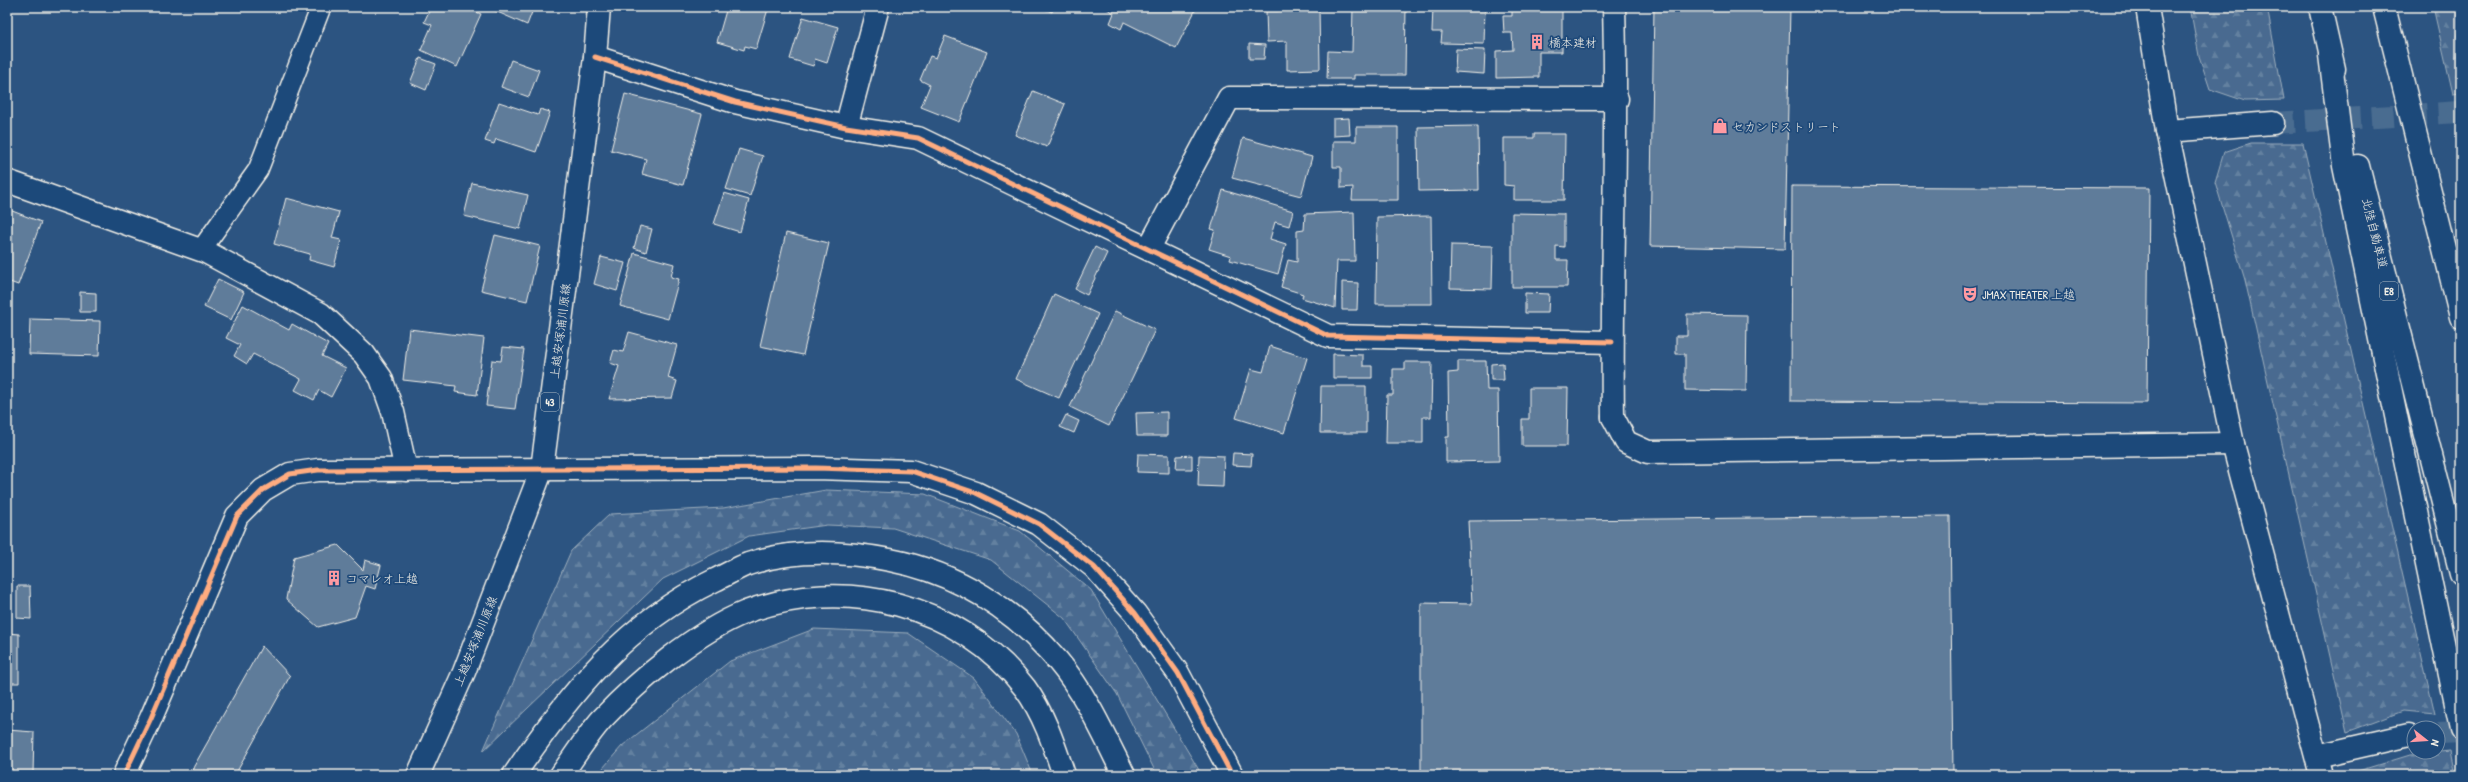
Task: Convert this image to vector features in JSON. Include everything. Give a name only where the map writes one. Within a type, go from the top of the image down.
[{"type":"main road","name":"上越安塚浦川原線","points":[[418,775],[464,672],[542,469],[595,57],[599,7]]},
{"type":"main road","points":[[846,127],[878,7]]},
{"type":"main road","points":[[1614,7],[1616,98],[1612,342],[1614,418],[1626,442],[1648,452],[2233,444]]},
{"type":"main road","points":[[2146,7],[2167,131],[2233,444],[2319,766],[2406,736]]},
{"type":"main road","name":"北陸自動車道","points":[[2320,7],[2330,56],[2461,574]]},
{"type":"main road","points":[[2384,7],[2461,317]]},
{"type":"main road","points":[[2330,56],[2344,166],[2461,728]]},
{"type":"main road","points":[[595,57],[736,102],[846,127],[918,138],[1149,248],[1328,336],[1612,342]]},
{"type":"main road","points":[[1149,248],[1230,98],[1616,98]]},
{"type":"main road","points":[[2167,131],[2273,123]]},
{"type":"main road","points":[[7,181],[201,250],[321,314],[364,354],[381,378],[392,412],[406,470]]},
{"type":"main road","points":[[124,775],[151,718],[237,516],[263,490],[290,474],[318,470],[816,468],[911,472],[976,493],[1039,524],[1094,567],[1135,613],[1178,673],[1232,775]]},
{"type":"main road","points":[[514,775],[552,719],[598,664],[644,624],[693,590],[748,564],[804,554],[858,554],[916,565],[973,588],[1012,615],[1059,662],[1095,717],[1124,775]]},
{"type":"main road","points":[[561,775],[601,720],[646,676],[693,641],[746,612],[800,597],[853,595],[904,605],[951,624],[993,655],[1025,689],[1048,729],[1064,775]]},
{"type":"lane","points":[[201,250],[258,170],[321,7]]},
{"type":"green space","points":[[2190,7],[2267,7],[2284,100],[2245,101],[2210,89],[2199,56]]},
{"type":"green space","points":[[2433,7],[2461,7],[2461,93],[2453,94]]},
{"type":"green space","points":[[2251,143],[2303,143],[2435,714],[2403,711],[2347,732],[2245,280],[2215,182],[2224,152]]},
{"type":"green space","points":[[826,490],[925,494],[1020,531],[1091,590],[1202,775],[1157,775],[1117,694],[1064,618],[991,560],[893,528],[827,525],[749,536],[663,579],[483,751],[571,551],[610,514],[723,508]]},
{"type":"green space","points":[[814,629],[908,633],[974,678],[1016,734],[1033,775],[597,775],[622,746],[730,661]]},
{"type":"green space","points":[[2446,751],[2450,751],[2455,775],[2359,775],[2358,771],[2406,756],[2406,760],[2446,760]]},
{"type":"building","points":[[431,7],[466,7],[481,14],[457,67],[421,50],[432,25],[424,22]]},
{"type":"building","points":[[486,7],[534,7],[527,25]]},
{"type":"building","points":[[727,7],[768,9],[756,49],[745,46],[744,50],[717,42]]},
{"type":"building","points":[[1039,7],[1054,7],[1052,12]]},
{"type":"building","points":[[1104,7],[1197,7],[1176,48],[1124,22],[1121,29],[1110,23],[1114,13]]},
{"type":"building","points":[[1278,7],[1319,7],[1320,69],[1287,70],[1287,41],[1267,42],[1266,11],[1278,11]]},
{"type":"building","points":[[1353,7],[1406,7],[1405,75],[1354,75],[1354,79],[1327,79],[1328,51],[1352,52]]},
{"type":"building","points":[[1433,7],[1485,7],[1484,44],[1441,43],[1442,32],[1432,32]]},
{"type":"building","name":"橋本建材","points":[[1512,7],[1562,7],[1562,52],[1539,52],[1539,77],[1496,78],[1496,51],[1513,50],[1512,33],[1504,33],[1503,16],[1512,16]]},
{"type":"building","name":"セカンドストリート","points":[[1654,7],[1790,7],[1785,249],[1650,246]]},
{"type":"building","points":[[803,17],[838,27],[827,63],[815,59],[813,66],[790,59]]},
{"type":"building","points":[[945,36],[987,52],[959,122],[921,107],[930,85],[920,80],[930,56],[936,58]]},
{"type":"building","points":[[1249,44],[1265,45],[1264,59],[1249,59]]},
{"type":"building","points":[[1456,49],[1485,50],[1484,74],[1455,72]]},
{"type":"building","points":[[420,58],[436,64],[426,90],[410,83]]},
{"type":"building","points":[[511,60],[539,70],[529,97],[501,87]]},
{"type":"building","points":[[1033,91],[1065,104],[1047,147],[1015,135]]},
{"type":"building","points":[[625,94],[702,114],[683,185],[642,174],[646,159],[611,150]]},
{"type":"building","points":[[499,102],[538,115],[540,109],[550,112],[536,152],[496,139],[494,144],[485,141]]},
{"type":"building","points":[[1349,118],[1350,135],[1333,136],[1333,119]]},
{"type":"building","points":[[1478,126],[1479,190],[1419,191],[1418,127]]},
{"type":"building","points":[[1356,127],[1398,127],[1398,200],[1352,200],[1353,187],[1341,188],[1341,167],[1333,167],[1333,141],[1356,141]]},
{"type":"building","points":[[1534,134],[1565,134],[1564,200],[1514,200],[1514,186],[1504,185],[1504,138],[1534,138]]},
{"type":"building","points":[[1243,138],[1312,157],[1301,196],[1232,178]]},
{"type":"building","points":[[739,149],[763,156],[750,196],[726,189]]},
{"type":"building","points":[[472,183],[528,195],[520,229],[464,216]]},
{"type":"building","name":"JMAX THEATER 上越","points":[[1792,186],[2149,188],[2147,403],[1791,401]]},
{"type":"building","points":[[1223,190],[1293,211],[1289,226],[1275,222],[1270,239],[1286,244],[1278,274],[1230,260],[1231,256],[1209,249],[1215,230],[1211,229]]},
{"type":"building","points":[[724,193],[749,200],[740,232],[714,224]]},
{"type":"building","points":[[286,198],[339,212],[332,238],[341,240],[334,267],[309,260],[310,254],[274,244]]},
{"type":"building","points":[[7,209],[41,222],[18,285],[7,281]]},
{"type":"building","points":[[1354,212],[1355,261],[1337,261],[1335,308],[1302,298],[1303,294],[1281,287],[1288,260],[1297,262],[1297,231],[1304,230],[1305,214]]},
{"type":"building","points":[[1512,213],[1564,214],[1564,247],[1556,246],[1556,260],[1568,260],[1567,287],[1512,287]]},
{"type":"building","points":[[1431,216],[1432,304],[1376,304],[1377,217]]},
{"type":"building","points":[[640,226],[652,229],[646,252],[634,248]]},
{"type":"building","points":[[786,233],[829,243],[803,355],[760,346]]},
{"type":"building","points":[[495,235],[540,246],[527,301],[481,290]]},
{"type":"building","points":[[1451,245],[1493,246],[1492,289],[1450,288]]},
{"type":"building","points":[[1095,247],[1107,253],[1087,295],[1075,289]]},
{"type":"building","points":[[634,253],[674,264],[671,277],[679,279],[668,319],[620,306]]},
{"type":"building","points":[[601,257],[625,263],[617,291],[594,284]]},
{"type":"building","points":[[218,279],[244,292],[231,320],[204,307]]},
{"type":"building","points":[[1342,282],[1358,283],[1357,310],[1342,310]]},
{"type":"building","points":[[80,292],[96,293],[96,312],[80,312]]},
{"type":"building","points":[[1525,293],[1549,294],[1548,313],[1525,313]]},
{"type":"building","points":[[1054,294],[1098,314],[1059,398],[1016,379]]},
{"type":"building","points":[[243,305],[289,330],[292,324],[328,344],[322,356],[346,368],[331,397],[319,390],[314,400],[295,390],[301,379],[253,354],[247,364],[234,356],[240,345],[226,338]]},
{"type":"building","points":[[1115,311],[1155,330],[1109,426],[1070,407]]},
{"type":"building","points":[[1687,314],[1747,315],[1746,391],[1685,390],[1685,354],[1676,354],[1676,336],[1687,336]]},
{"type":"building","points":[[30,319],[100,321],[99,356],[29,354]]},
{"type":"building","points":[[409,329],[484,338],[477,395],[455,392],[456,386],[403,380]]},
{"type":"building","points":[[629,332],[677,345],[668,378],[677,381],[672,398],[609,399],[619,366],[610,363],[614,350],[623,352]]},
{"type":"building","points":[[1270,346],[1307,358],[1284,433],[1236,418],[1251,369],[1263,372]]},
{"type":"building","points":[[503,347],[524,349],[515,409],[486,406],[492,360],[501,361]]},
{"type":"building","points":[[1333,354],[1363,355],[1363,366],[1372,366],[1372,378],[1333,378]]},
{"type":"building","points":[[1458,361],[1486,361],[1487,390],[1498,390],[1499,461],[1446,462],[1446,437],[1449,437],[1448,373],[1458,372]]},
{"type":"building","points":[[1405,362],[1432,362],[1431,417],[1423,417],[1423,443],[1386,443],[1387,395],[1393,395],[1393,369],[1405,369]]},
{"type":"building","points":[[1503,363],[1504,380],[1491,380],[1491,364]]},
{"type":"building","points":[[1321,386],[1366,386],[1366,433],[1320,433]]},
{"type":"building","points":[[1529,388],[1568,388],[1567,446],[1522,446],[1522,419],[1529,419]]},
{"type":"building","points":[[1167,412],[1167,436],[1137,436],[1136,413]]},
{"type":"building","points":[[1066,415],[1079,421],[1074,433],[1060,427]]},
{"type":"building","points":[[1233,453],[1252,454],[1251,466],[1232,465]]},
{"type":"building","points":[[1138,454],[1169,455],[1169,473],[1137,472]]},
{"type":"building","points":[[1192,455],[1192,469],[1176,469],[1177,456]]},
{"type":"building","points":[[1199,455],[1224,456],[1223,487],[1198,486]]},
{"type":"building","points":[[1950,516],[1953,775],[1421,775],[1421,603],[1472,604],[1468,521]]},
{"type":"building","name":"コマレオ上越","points":[[338,545],[363,570],[365,560],[381,565],[375,589],[366,586],[355,617],[318,627],[286,599],[294,557]]},
{"type":"building","points":[[17,586],[30,586],[31,619],[17,618]]},
{"type":"building","points":[[7,633],[19,634],[19,683],[7,683]]},
{"type":"building","points":[[262,646],[290,676],[235,775],[189,775]]},
{"type":"building","points":[[7,730],[34,732],[33,774],[7,773]]},
{"type":"tunnel","points":[[2273,123],[2461,112]]},
{"type":"tunnel","points":[[2446,733],[2461,732]]},
{"type":"cycle path","points":[[595,57],[735,102],[846,127],[918,138],[1328,336],[1612,342]]},
{"type":"cycle path","points":[[124,775],[151,718],[237,516],[263,490],[290,474],[318,470],[816,468],[911,471],[976,493],[1039,524],[1094,567],[1135,613],[1178,673],[1232,775]]},
{"type":"place","name":"橋本建材","points":[[1537,42]]},
{"type":"place","name":"セカンドストリート","points":[[1720,126]]},
{"type":"place","name":"JMAX THEATER 上越","points":[[1970,294]]},
{"type":"place","name":"コマレオ上越","points":[[334,578]]}]
